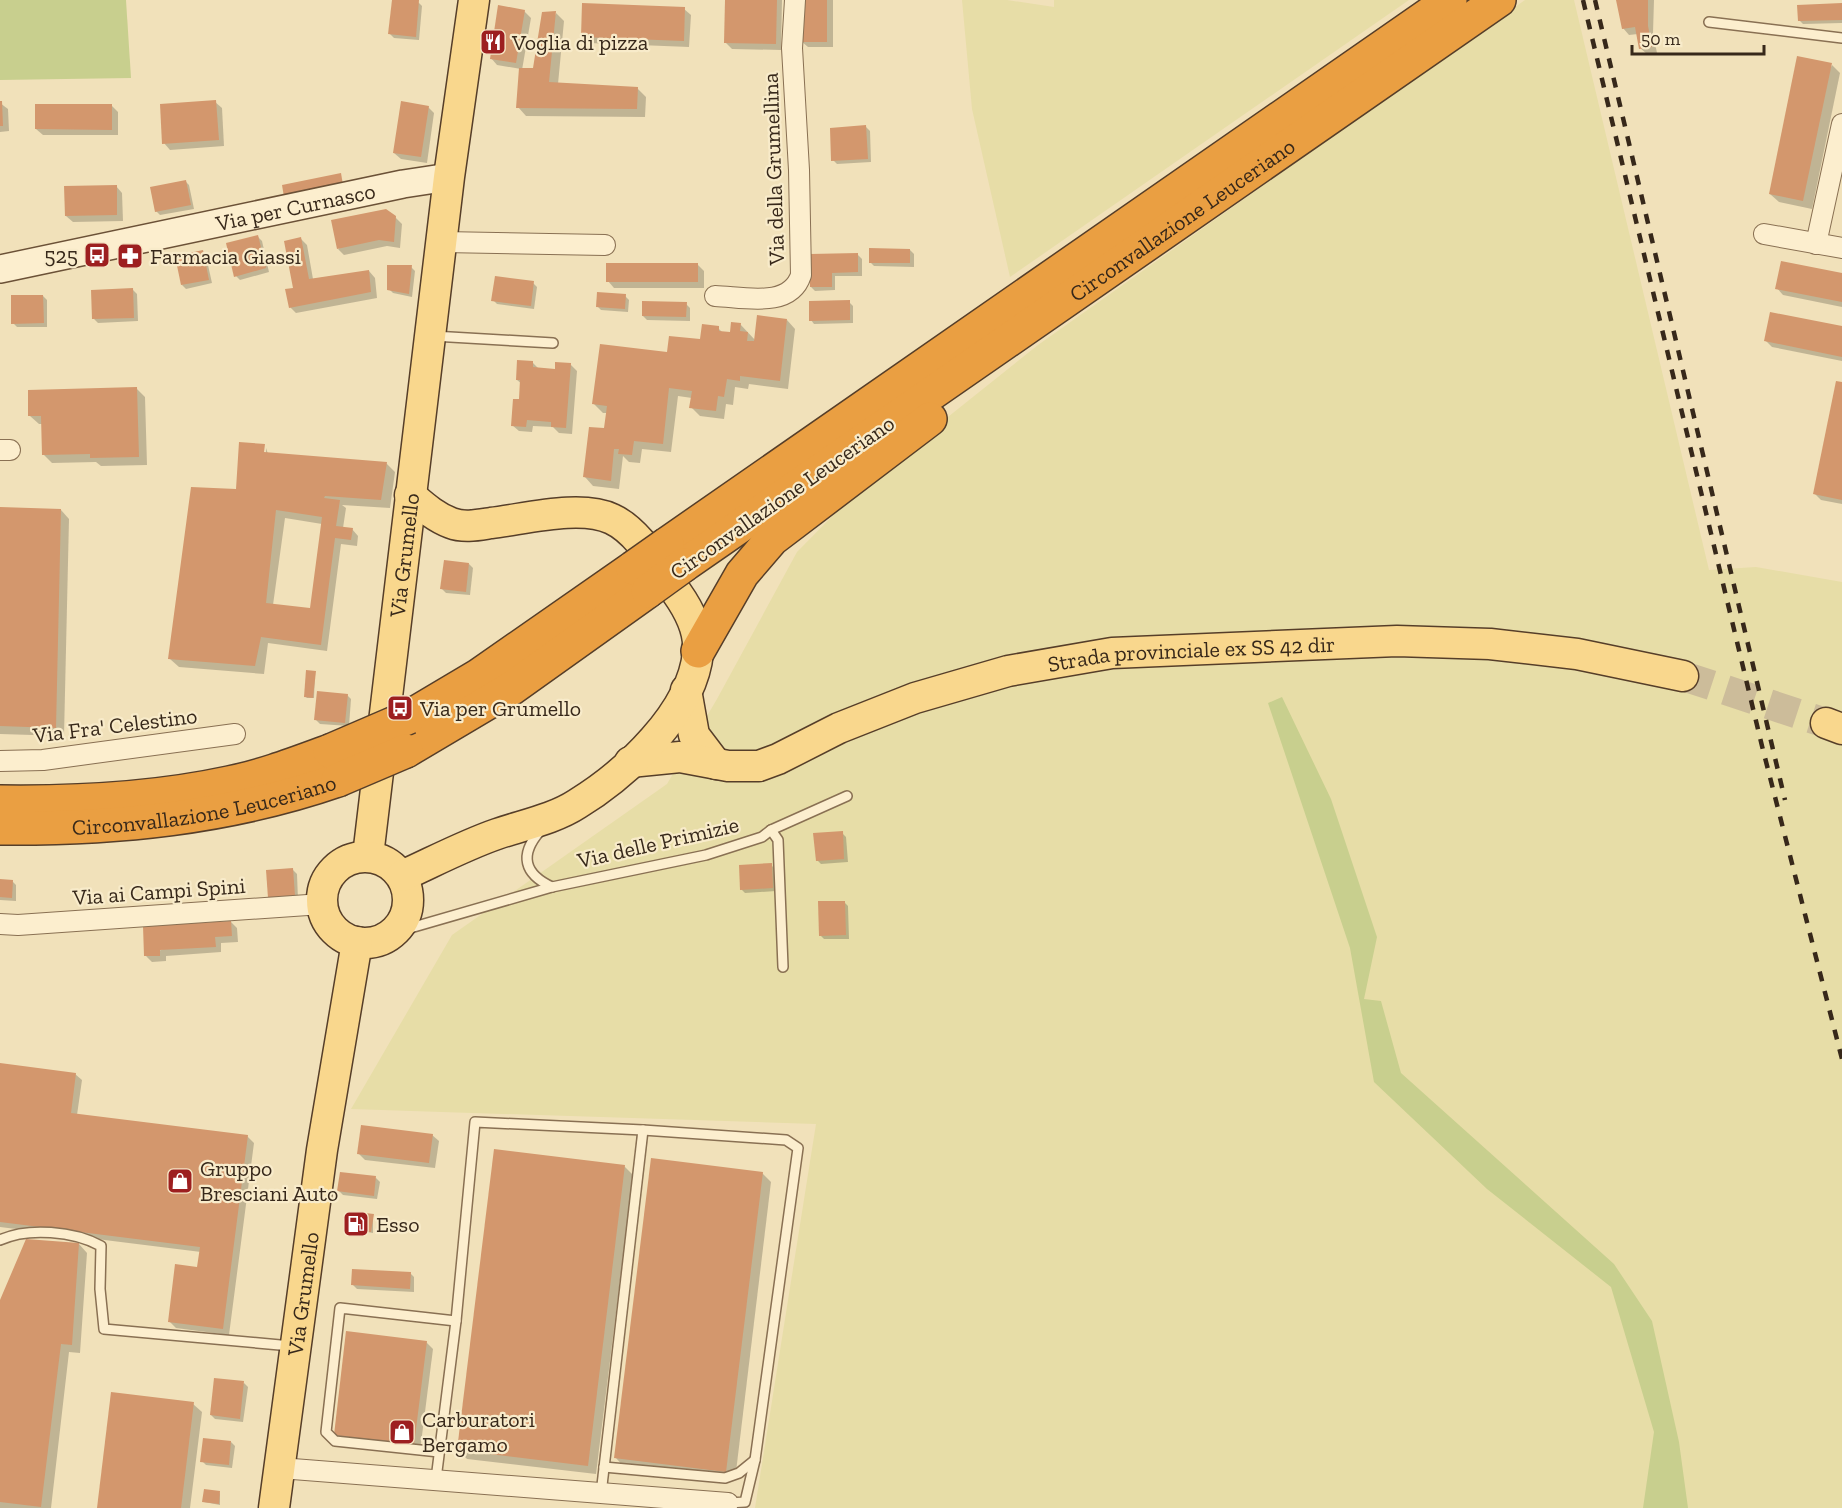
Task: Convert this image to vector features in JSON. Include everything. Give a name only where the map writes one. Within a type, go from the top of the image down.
[{"type":"highway","points":[[1335,78],[1350,51],[1424,0]]},
{"type":"highway","name":"Circonvallazione Leuceriano","points":[[0,802],[86,800],[178,792],[334,766],[406,751],[512,688],[640,580],[1335,78],[1450,0]]},
{"type":"highway","name":"Circonvallazione Leuceriano","points":[[675,555],[998,346],[1499,0]]},
{"type":"highway","points":[[698,651],[742,574],[772,539],[958,398],[998,346]]},
{"type":"highway","name":"Circonvallazione Leuceriano","points":[[0,828],[98,827],[201,816],[303,792],[334,766],[409,717],[640,580]]},
{"type":"main road","name":"Via Grumello","points":[[368,856],[375,776],[443,242],[449,177],[474,0]]},
{"type":"main road","points":[[402,876],[496,834],[576,805],[630,762],[662,728],[686,690],[698,651],[696,631],[682,601],[635,536],[612,518],[577,512],[460,525],[436,516],[410,495]]},
{"type":"main road","name":"Strada provinciale ex SS 42 dir","points":[[630,762],[680,757],[744,768],[759,766],[848,724],[915,698],[1008,671],[1112,653],[1397,640],[1490,644],[1577,654],[1683,676]]},
{"type":"main road","points":[[686,690],[694,735],[716,764]]},
{"type":"main road","points":[[368,856],[393,866],[402,876],[409,900],[401,923],[393,933],[376,941],[357,942],[341,935],[332,927],[322,904],[323,891],[334,870],[344,862],[368,856]]},
{"type":"main road","name":"Via Grumello","points":[[274,1508],[322,1150],[357,942]]},
{"type":"street","name":"Via della Grumellina","points":[[715,296],[779,297],[790,293],[797,286],[801,275],[800,170],[792,48],[795,0]]},
{"type":"street","points":[[1816,244],[1842,124]]},
{"type":"street","name":"Via per Curnasco","points":[[0,269],[403,184],[449,177]]},
{"type":"street","points":[[1764,234],[1842,248]]},
{"type":"street","points":[[443,242],[605,245]]},
{"type":"street","name":"Via Fra' Celestino","points":[[0,761],[43,760],[235,734]]},
{"type":"street","name":"Via ai Campi Spini","points":[[0,924],[18,926],[322,904]]},
{"type":"street","points":[[280,1468],[324,1473],[436,1479],[718,1504]]},
{"type":"lane","points":[[1709,22],[1842,38]]},
{"type":"lane","points":[[431,336],[553,343]]},
{"type":"lane","name":"Via delle Primizie","points":[[393,933],[552,887],[706,855],[762,837],[771,830],[847,796]]},
{"type":"lane","name":"Via delle Primizie","points":[[552,887],[533,877],[526,854],[530,842],[554,814]]},
{"type":"lane","name":"Via delle Primizie","points":[[771,830],[778,840],[783,967]]},
{"type":"lane","points":[[436,1479],[456,1321],[475,1122],[786,1140],[798,1148],[755,1460],[745,1502],[718,1504]]},
{"type":"lane","points":[[601,1495],[644,1130]]},
{"type":"lane","points":[[0,1240],[15,1233],[50,1234],[87,1238],[101,1246],[100,1288],[104,1329],[296,1346]]},
{"type":"lane","points":[[439,1452],[335,1441],[326,1432],[340,1308],[456,1321]]},
{"type":"lane","points":[[604,1467],[725,1478],[738,1473],[755,1460]]},
{"type":"shaded area","points":[[962,0],[1007,0],[1054,7],[1054,0],[1409,0],[1010,277],[972,109]]},
{"type":"shaded area","points":[[1525,0],[1574,0],[1709,570],[1756,567],[1842,582],[1842,1508],[755,1508],[816,1124],[351,1109],[452,935],[667,784],[717,699],[797,552],[864,484],[1038,345]]},
{"type":"green space","points":[[0,0],[126,0],[131,78],[0,80]]},
{"type":"green space","points":[[1282,697],[1331,799],[1377,937],[1364,999],[1381,1001],[1401,1073],[1614,1264],[1652,1321],[1679,1442],[1688,1508],[1643,1508],[1654,1432],[1611,1287],[1487,1189],[1374,1082],[1350,948],[1268,703]]},
{"type":"building","points":[[392,0],[419,0],[416,37],[388,34]]},
{"type":"building","points":[[725,0],[777,0],[776,44],[724,43]]},
{"type":"building","points":[[800,0],[827,0],[827,42],[800,42]]},
{"type":"building","points":[[1616,0],[1648,0],[1648,26],[1652,47],[1639,49],[1635,27],[1622,29]]},
{"type":"building","points":[[582,3],[685,7],[684,41],[581,37]]},
{"type":"building","points":[[1842,3],[1842,20],[1798,21],[1797,5]]},
{"type":"building","points":[[498,5],[525,10],[516,63],[490,59]]},
{"type":"building","points":[[556,11],[549,82],[638,87],[637,109],[516,108],[519,68],[533,68],[542,12]]},
{"type":"building","points":[[1797,56],[1832,63],[1803,201],[1769,194]]},
{"type":"building","points":[[216,100],[219,140],[162,144],[160,104]]},
{"type":"building","points":[[0,101],[2,101],[3,126],[0,126]]},
{"type":"building","points":[[401,101],[429,106],[421,157],[393,153]]},
{"type":"building","points":[[35,104],[112,104],[112,130],[35,129]]},
{"type":"building","points":[[866,125],[868,159],[831,161],[830,128]]},
{"type":"building","points":[[341,173],[343,185],[284,197],[282,185]]},
{"type":"building","points":[[186,180],[191,205],[155,212],[150,187]]},
{"type":"building","points":[[117,185],[117,215],[65,216],[64,186]]},
{"type":"building","points":[[386,209],[396,216],[394,242],[379,240],[337,249],[331,220]]},
{"type":"building","points":[[258,235],[266,268],[234,277],[226,243]]},
{"type":"building","points":[[301,237],[309,279],[369,270],[371,292],[289,308],[285,289],[293,288],[284,241]]},
{"type":"building","points":[[869,248],[910,249],[910,263],[869,263]]},
{"type":"building","points":[[203,250],[209,280],[181,285],[175,256]]},
{"type":"building","points":[[858,253],[858,272],[832,273],[832,287],[810,287],[810,254]]},
{"type":"building","points":[[1781,261],[1842,273],[1842,302],[1775,289]]},
{"type":"building","points":[[606,263],[698,263],[698,282],[606,282]]},
{"type":"building","points":[[387,265],[412,265],[409,294],[387,290]]},
{"type":"building","points":[[495,276],[534,281],[531,306],[491,301]]},
{"type":"building","points":[[133,288],[134,318],[92,319],[91,290]]},
{"type":"building","points":[[597,292],[626,294],[625,309],[596,307]]},
{"type":"building","points":[[11,295],[43,295],[44,323],[11,324]]},
{"type":"building","points":[[850,300],[850,320],[809,321],[809,301]]},
{"type":"building","points":[[642,301],[687,302],[686,317],[642,316]]},
{"type":"building","points":[[1770,312],[1842,326],[1842,357],[1764,341]]},
{"type":"building","points":[[757,315],[787,319],[780,381],[740,376],[740,381],[727,379],[724,397],[718,396],[716,411],[689,408],[692,391],[669,388],[663,444],[634,441],[632,455],[618,454],[619,449],[614,449],[611,481],[583,477],[589,427],[604,428],[607,406],[592,404],[600,344],[667,352],[669,336],[700,339],[702,324],[719,326],[719,331],[730,332],[731,322],[741,323],[740,331],[748,332],[747,341],[754,341]]},
{"type":"building","points":[[517,360],[533,361],[533,367],[555,369],[555,362],[571,363],[566,428],[551,427],[551,422],[527,420],[526,427],[511,426],[513,399],[519,399],[520,380],[516,380]]},
{"type":"building","points":[[1836,381],[1842,382],[1842,500],[1813,494]]},
{"type":"building","points":[[137,387],[139,457],[90,458],[90,454],[42,455],[41,416],[28,416],[28,390]]},
{"type":"building","points":[[239,442],[265,444],[264,452],[387,462],[381,500],[325,496],[324,498],[340,500],[336,526],[353,528],[351,540],[335,538],[321,645],[261,637],[255,666],[168,659],[191,487],[236,489]],"holes":[[[276,510],[322,517],[310,608],[266,603]]]},
{"type":"building","points":[[0,507],[61,509],[56,728],[0,726]]},
{"type":"building","points":[[444,560],[469,563],[466,592],[440,589]]},
{"type":"building","points":[[306,670],[316,671],[313,698],[304,697]]},
{"type":"building","points":[[317,691],[348,694],[345,723],[314,720]]},
{"type":"building","points":[[843,831],[844,859],[816,861],[813,833]]},
{"type":"building","points":[[772,863],[773,888],[740,890],[739,865]]},
{"type":"building","points":[[293,868],[295,896],[268,898],[266,870]]},
{"type":"building","points":[[0,879],[13,880],[12,898],[0,897]]},
{"type":"building","points":[[818,901],[845,901],[846,935],[819,936]]},
{"type":"building","points":[[231,921],[232,936],[215,937],[216,947],[160,950],[160,956],[144,956],[143,926]]},
{"type":"building","points":[[0,1063],[76,1073],[71,1113],[248,1135],[223,1329],[168,1322],[175,1264],[197,1267],[200,1247],[0,1222]]},
{"type":"building","points":[[361,1125],[433,1134],[429,1163],[357,1154]]},
{"type":"building","points":[[494,1149],[625,1165],[588,1466],[457,1450]]},
{"type":"building","points":[[651,1158],[763,1172],[726,1472],[614,1458]]},
{"type":"building","points":[[340,1172],[376,1176],[374,1196],[337,1191]]},
{"type":"building","points":[[356,1212],[374,1214],[371,1232],[354,1230]]},
{"type":"building","points":[[26,1239],[79,1243],[72,1345],[61,1344],[41,1507],[0,1502],[0,1300]]},
{"type":"building","points":[[352,1269],[411,1272],[410,1289],[351,1285]]},
{"type":"building","points":[[346,1331],[427,1341],[414,1445],[334,1435]]},
{"type":"building","points":[[214,1378],[244,1381],[240,1419],[210,1415]]},
{"type":"building","points":[[111,1392],[194,1402],[181,1508],[97,1508]]},
{"type":"building","points":[[203,1438],[231,1441],[229,1465],[200,1462]]},
{"type":"building","points":[[204,1489],[220,1491],[219,1504],[202,1502]]},
{"type":"tunnel","points":[[1683,676],[1826,723]]},
{"type":"railway","points":[[1583,0],[1762,746],[1842,1059]]},
{"type":"railway","points":[[1595,0],[1785,800]]},
{"type":"place","name":"Voglia di pizza","points":[[493,42]]},
{"type":"place","name":"525","points":[[97,255]]},
{"type":"place","name":"Farmacia Giassi","points":[[130,256]]},
{"type":"place","name":"Via per Grumello","points":[[400,708]]},
{"type":"place","name":"Gruppo Bresciani Auto","points":[[180,1181]]},
{"type":"place","name":"Esso","points":[[356,1224]]},
{"type":"place","name":"Carburatori Bergamo","points":[[402,1432]]}]
